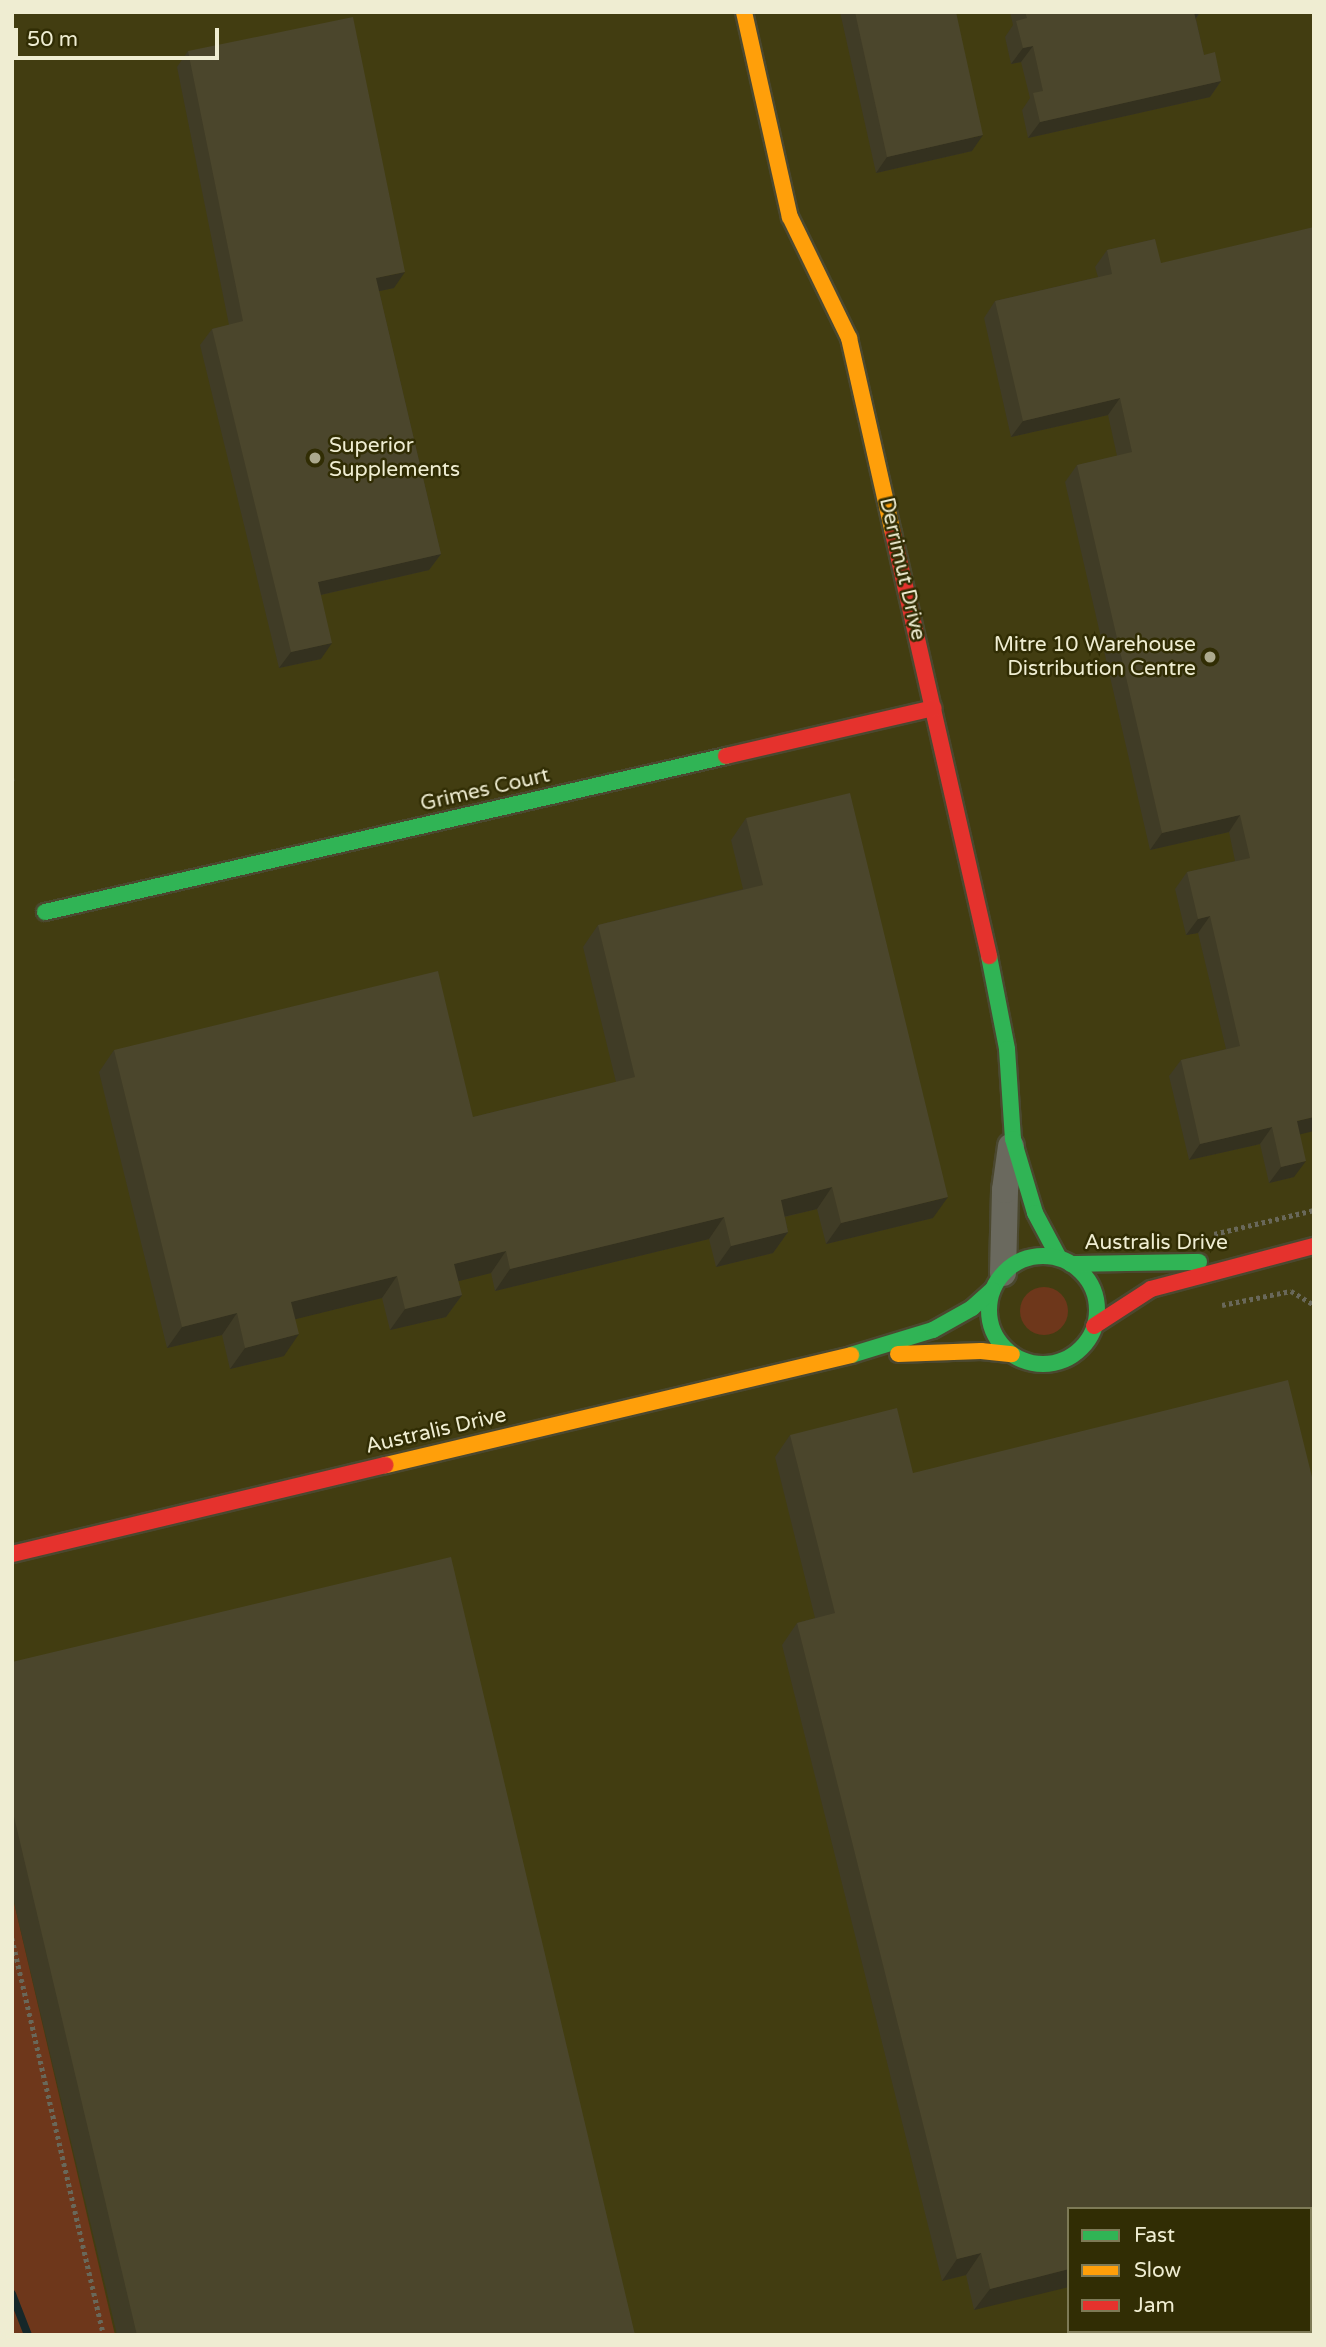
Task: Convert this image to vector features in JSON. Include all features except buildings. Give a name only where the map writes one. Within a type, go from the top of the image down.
[{"type":"street","name":"Derrimut Drive","points":[[744,12],[790,217],[849,338],[1000,1004],[1007,1049],[1013,1139],[1005,1190],[997,1282]]},
{"type":"street","name":"Grimes Court","points":[[45,912],[934,708]]},
{"type":"street","name":"Derrimut Drive","points":[[1013,1139],[1035,1213],[1065,1261]]},
{"type":"street","name":"Australis Drive","points":[[1094,1326],[1151,1289],[1314,1246]]},
{"type":"street","points":[[1035,1256],[1065,1261],[1086,1277],[1095,1296],[1094,1326],[1081,1348],[1060,1361],[1035,1363],[1012,1354],[998,1339],[989,1321],[997,1282],[1023,1259],[1035,1256]]},
{"type":"street","name":"Australis Drive","points":[[1065,1261],[1242,1264]]},
{"type":"street","name":"Australis Drive","points":[[12,1554],[50,1542],[831,1361],[933,1330],[972,1308],[997,1282]]},
{"type":"street","name":"Australis Drive","points":[[831,1361],[916,1353],[1012,1354]]},
{"type":"street","name":"Australis Drive","points":[[12,1540],[50,1542]]},
{"type":"path","points":[[12,1938],[104,2335]]},
{"type":"shaded area","points":[[12,12],[1314,12],[1314,2335],[12,2335]]},
{"type":"shaded area","points":[[1044,1287],[1061,1294],[1068,1311],[1061,1328],[1044,1335],[1027,1328],[1020,1311],[1027,1294]]},
{"type":"shaded area","points":[[12,1894],[115,2335],[12,2335]]},
{"type":"waterway","points":[[12,2294],[28,2335]]},
{"type":"traffic: fast","points":[[45,912],[726,756]]},
{"type":"traffic: fast","points":[[989,956],[1007,1049],[1013,1139],[1035,1213],[1059,1258]]},
{"type":"traffic: fast","points":[[1043,1256],[1064,1260],[1081,1272],[1093,1289],[1097,1310],[1093,1331],[1081,1348],[1064,1360],[1043,1364],[1022,1360],[1005,1348],[993,1331],[989,1310],[993,1289],[1005,1272],[1022,1260],[1043,1256]]},
{"type":"traffic: fast","points":[[1071,1264],[1199,1262]]},
{"type":"traffic: fast","points":[[851,1355],[933,1330],[972,1308],[992,1290]]},
{"type":"traffic: slow","points":[[744,12],[790,217],[849,338],[893,533]]},
{"type":"traffic: slow","points":[[898,1354],[981,1351],[1012,1354]]},
{"type":"traffic: slow","points":[[386,1465],[851,1355]]},
{"type":"traffic: jam","points":[[893,533],[989,956]]},
{"type":"traffic: jam","points":[[726,756],[934,708]]},
{"type":"traffic: jam","points":[[1094,1326],[1151,1289],[1314,1246]]},
{"type":"traffic: jam","points":[[12,1554],[386,1465]]},
{"type":"place","name":"Superior Supplements","points":[[315,458]]},
{"type":"place","name":"Mitre 10 Warehouse Distribution Centre","points":[[1210,657]]}]
